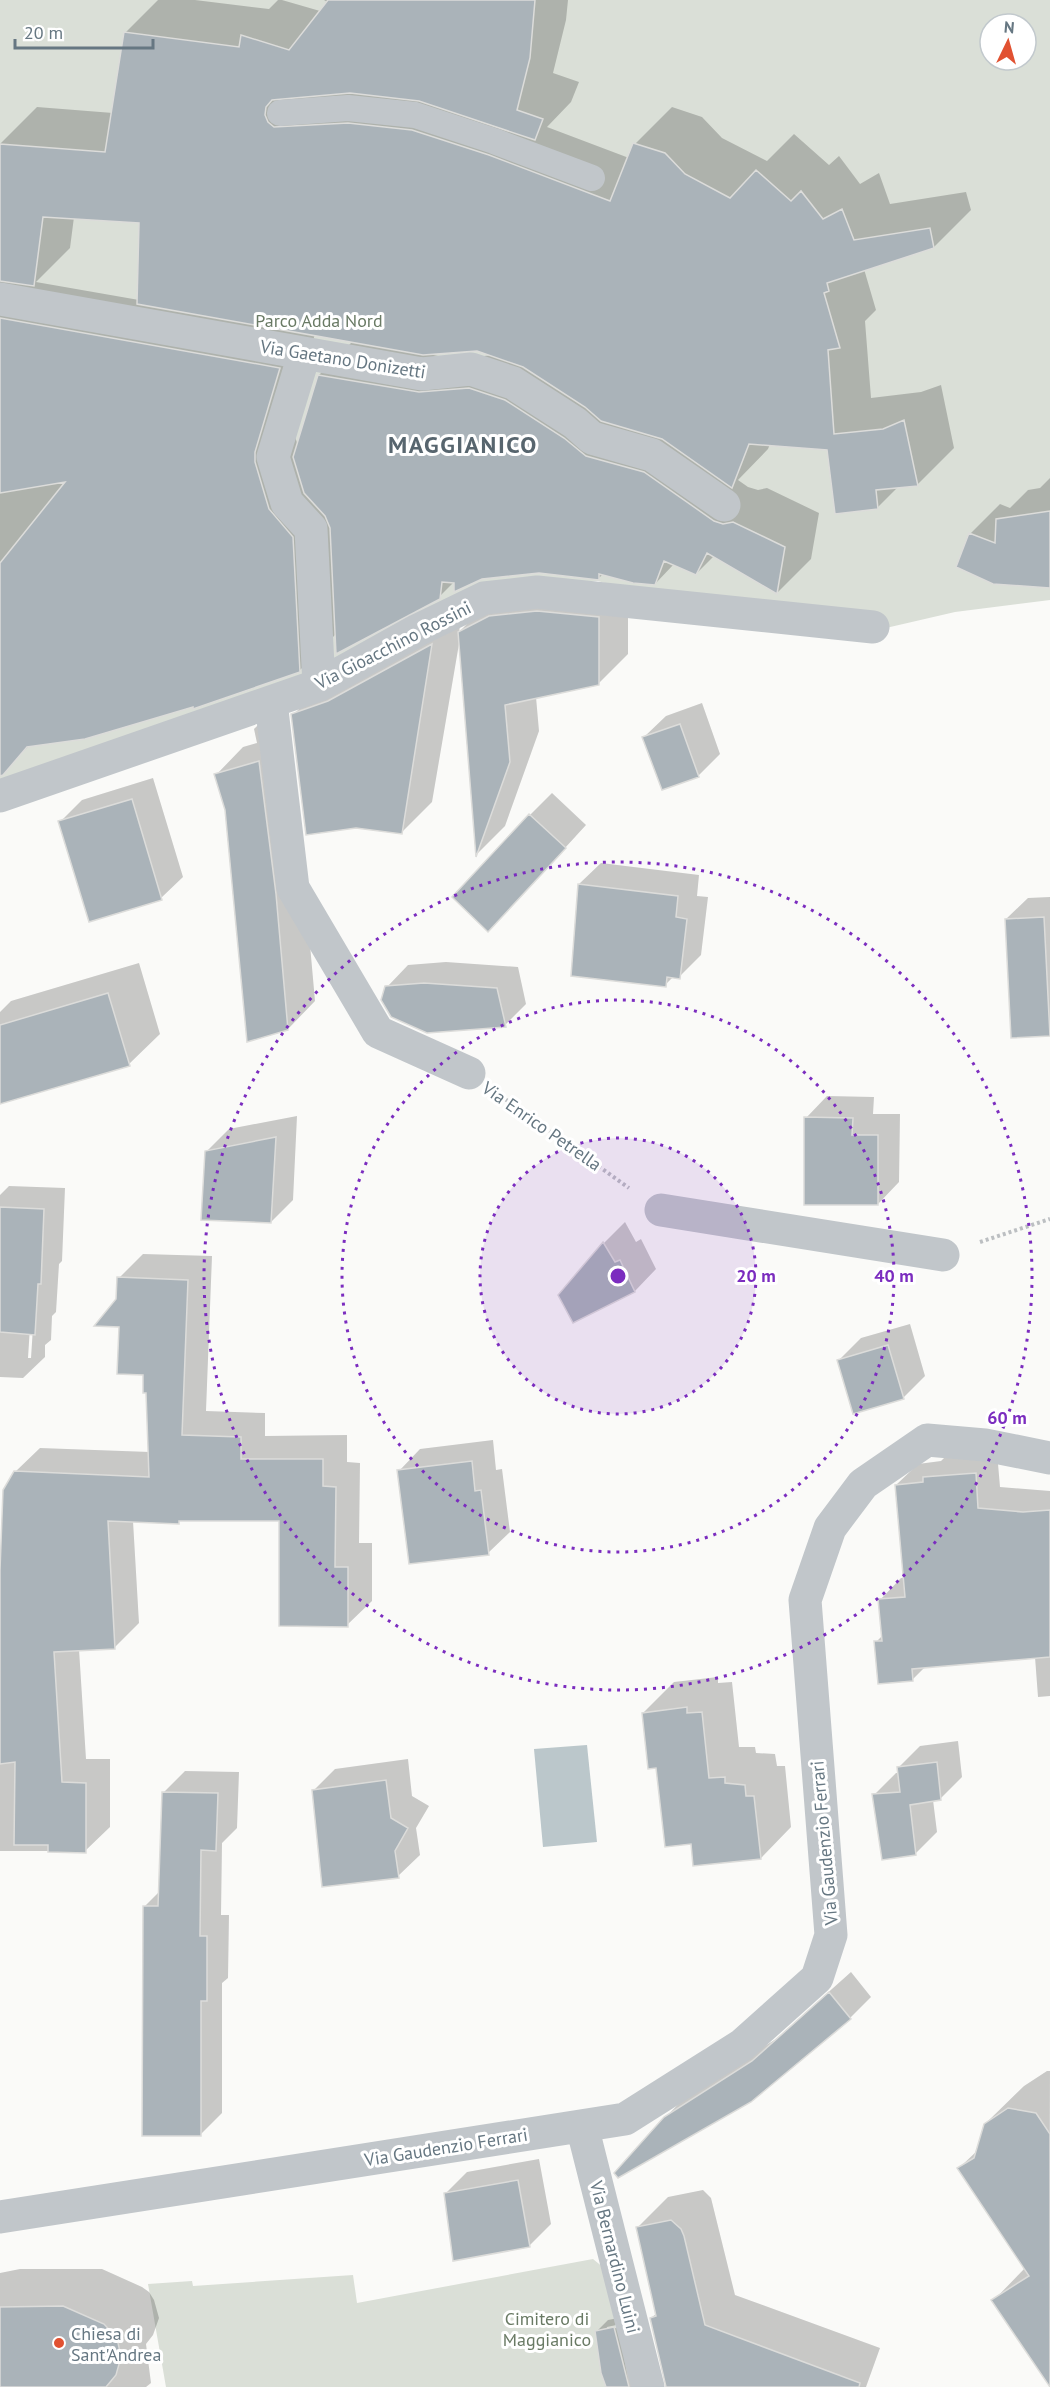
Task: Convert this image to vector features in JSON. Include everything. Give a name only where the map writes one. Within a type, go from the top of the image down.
[{"type":"street","name":"Via Gaetano Donizetti","points":[[0,299],[304,355],[422,374],[471,369],[513,383],[575,423],[592,438],[652,455],[724,505]]},
{"type":"street","points":[[304,355],[273,457],[287,503],[311,529],[318,686]]},
{"type":"street","name":"Via Gioacchino Rossini","points":[[0,796],[318,686],[418,630],[484,598],[537,592],[873,627]]},
{"type":"street","name":"Via Enrico Petrella","points":[[271,702],[293,888],[378,1032],[469,1073]]},
{"type":"street","points":[[661,1210],[943,1255]]},
{"type":"street","name":"Via Gaudenzio Ferrari","points":[[0,2217],[624,2119],[733,2051],[816,1978],[831,1935],[806,1600],[830,1527],[863,1484],[927,1440],[985,1445],[1050,1458]]},
{"type":"street","name":"Via Bernardino Luini","points":[[582,2126],[648,2387]]},
{"type":"lane","points":[[280,113],[348,108],[415,115],[494,141],[592,178]]},
{"type":"path","name":"Via Enrico Petrella","points":[[469,1073],[661,1210]]},
{"type":"path","points":[[943,1255],[1050,1219]]},
{"type":"green space","name":"Parco Adda Nord","points":[[0,0],[1050,0],[1050,600],[955,612],[847,637],[711,614],[598,581],[499,587],[263,707],[0,789]]},
{"type":"green space","name":"Cimitero di Maggianico","points":[[593,2259],[604,2268],[616,2328],[619,2328],[629,2387],[166,2387],[148,2284],[192,2281],[193,2286],[353,2275],[357,2303]]},
{"type":"shaded area","points":[[587,1745],[597,1842],[543,1847],[534,1749]]},
{"type":"building","points":[[328,0],[535,0],[530,58],[517,110],[543,119],[535,140],[419,101],[350,93],[272,100],[266,107],[265,115],[274,127],[348,123],[412,130],[489,155],[610,201],[633,143],[665,153],[685,174],[730,198],[756,170],[791,201],[801,191],[823,219],[842,209],[854,240],[930,228],[934,248],[827,283],[829,291],[824,293],[840,348],[828,350],[834,434],[883,429],[904,420],[918,486],[876,490],[878,509],[835,514],[827,450],[749,444],[732,488],[662,439],[601,421],[585,407],[523,367],[477,351],[423,355],[137,304],[139,223],[43,217],[34,286],[0,281],[0,144],[105,152],[124,32],[239,47],[241,35],[289,50]]},
{"type":"building","points":[[0,318],[280,368],[255,452],[255,462],[269,509],[293,537],[300,672],[193,709],[193,707],[85,739],[27,747],[0,776],[0,563],[65,482],[0,493]]},
{"type":"building","points":[[318,375],[419,392],[469,388],[505,400],[564,438],[586,456],[644,472],[714,521],[723,524],[733,522],[785,547],[777,594],[707,553],[696,575],[664,561],[655,585],[633,583],[599,574],[599,580],[539,573],[482,579],[454,592],[454,583],[442,582],[440,599],[336,654],[330,528],[325,516],[304,493],[293,457]]},
{"type":"building","points":[[1050,511],[1050,588],[993,584],[956,567],[969,533],[995,543],[996,519]]},
{"type":"building","points":[[537,611],[599,617],[599,685],[505,705],[510,762],[476,857],[458,632],[489,616]]},
{"type":"building","points":[[432,644],[402,834],[356,828],[306,835],[291,714],[328,701]]},
{"type":"building","points":[[680,724],[699,777],[662,790],[642,737]]},
{"type":"building","points":[[259,761],[276,894],[288,1030],[247,1042],[225,810],[214,774]]},
{"type":"building","points":[[132,799],[162,900],[89,922],[58,821]]},
{"type":"building","points":[[529,814],[566,848],[488,932],[452,897]]},
{"type":"building","points":[[578,884],[678,896],[676,917],[687,919],[680,979],[667,977],[666,987],[571,976]]},
{"type":"building","points":[[1044,917],[1050,1036],[1011,1038],[1005,919]]},
{"type":"building","points":[[424,983],[497,988],[506,1027],[427,1033],[391,1017],[381,1000],[385,986]]},
{"type":"building","points":[[108,993],[130,1066],[0,1104],[0,1025]]},
{"type":"building","points":[[804,1117],[853,1118],[852,1135],[878,1135],[878,1205],[804,1205]]},
{"type":"building","points":[[276,1137],[271,1223],[201,1220],[205,1151]]},
{"type":"building","points":[[0,1207],[44,1209],[41,1284],[38,1284],[35,1335],[0,1332]]},
{"type":"building","points":[[603,1242],[615,1262],[620,1260],[635,1292],[573,1323],[558,1295]]},
{"type":"building","points":[[117,1277],[188,1280],[182,1435],[241,1437],[241,1459],[323,1459],[323,1486],[336,1487],[335,1567],[348,1567],[348,1627],[279,1626],[279,1521],[179,1521],[179,1524],[108,1521],[115,1649],[54,1652],[62,1782],[86,1783],[86,1853],[48,1852],[48,1845],[14,1845],[15,1762],[0,1764],[0,1570],[3,1490],[14,1471],[149,1477],[146,1393],[143,1393],[143,1375],[117,1374],[119,1327],[94,1326],[116,1299]]},
{"type":"building","points":[[888,1345],[904,1399],[853,1414],[837,1360]]},
{"type":"building","points":[[472,1461],[475,1491],[481,1490],[489,1555],[409,1564],[397,1470]]},
{"type":"building","points":[[976,1473],[978,1508],[1023,1512],[1050,1510],[1050,1657],[912,1669],[913,1681],[878,1684],[874,1641],[882,1641],[878,1599],[905,1597],[895,1485],[923,1482],[923,1477]]},
{"type":"building","points":[[687,1707],[687,1713],[702,1712],[709,1778],[725,1777],[725,1783],[745,1785],[746,1796],[754,1796],[761,1859],[693,1866],[691,1844],[665,1847],[656,1768],[648,1769],[642,1713]]},
{"type":"building","points":[[937,1762],[941,1800],[910,1805],[916,1855],[882,1860],[872,1794],[900,1792],[897,1767]]},
{"type":"building","points":[[386,1780],[391,1818],[408,1828],[395,1851],[399,1878],[322,1887],[312,1790]]},
{"type":"building","points":[[162,1792],[218,1793],[216,1851],[201,1850],[200,1936],[207,1936],[207,2001],[201,2001],[201,2136],[142,2136],[143,1906],[158,1906]]},
{"type":"building","points":[[829,1992],[851,2019],[751,2102],[618,2178],[614,2173],[664,2117],[752,2061]]},
{"type":"building","points":[[1008,2108],[1036,2113],[1050,2134],[1050,2387],[991,2300],[1029,2276],[957,2168],[974,2158],[984,2124]]},
{"type":"building","points":[[518,2180],[530,2247],[453,2261],[444,2193]]},
{"type":"building","points":[[671,2220],[681,2229],[684,2236],[705,2325],[860,2383],[859,2387],[666,2387],[650,2318],[656,2316],[636,2227]]},
{"type":"building","name":"Chiesa di Sant'Andrea","points":[[63,2306],[104,2324],[117,2338],[121,2357],[116,2375],[106,2387],[0,2387],[0,2307]]},
{"type":"building","points":[[614,2327],[629,2387],[606,2387],[601,2373],[595,2331]]},
{"type":"place","name":"Chiesa di Sant'Andrea","points":[[59,2343]]},
{"type":"district","name":"MAGGIANICO","points":[[463,444]]}]
